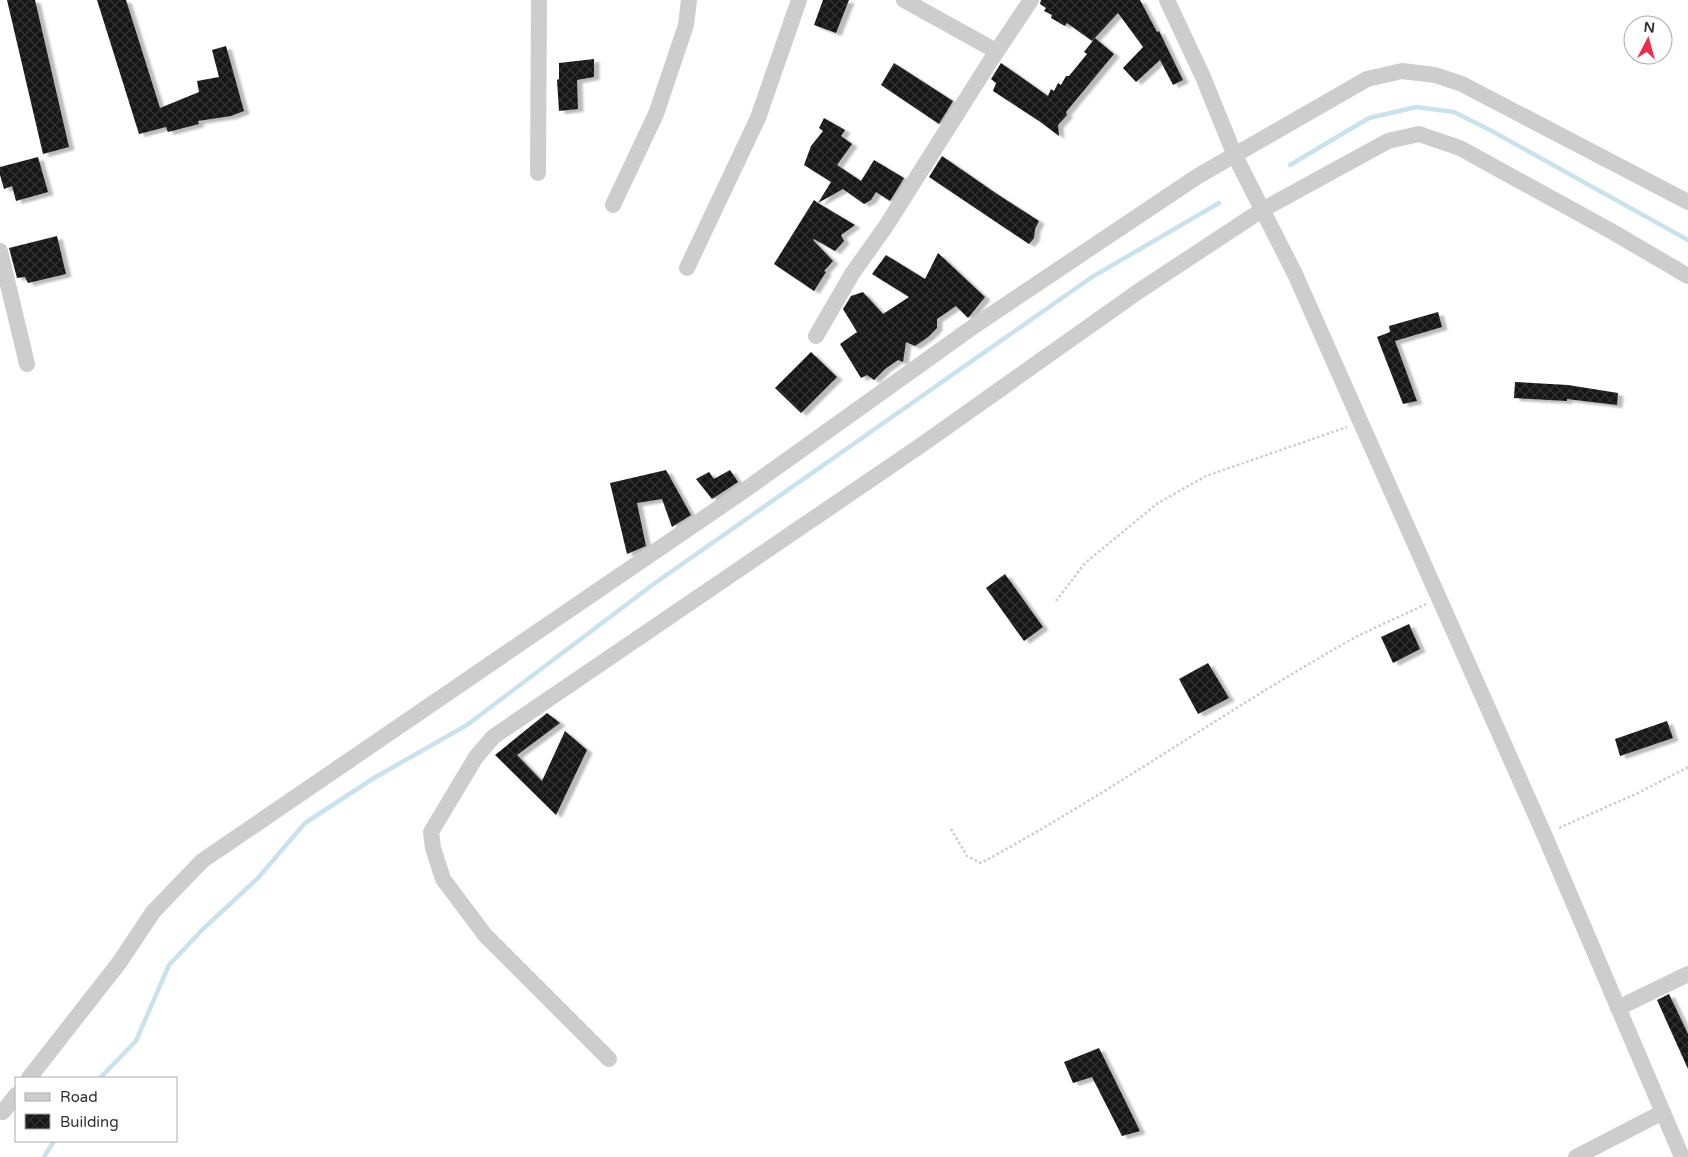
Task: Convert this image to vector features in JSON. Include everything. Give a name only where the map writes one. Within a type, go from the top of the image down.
[{"type":"street","points":[[538,173],[539,0]]},
{"type":"street","points":[[613,205],[656,114],[686,25],[689,0]]},
{"type":"street","points":[[687,268],[758,118],[799,0]]},
{"type":"street","points":[[904,0],[996,51]]},
{"type":"street","points":[[816,336],[852,274],[886,226],[996,51],[1031,0]]},
{"type":"street","points":[[1167,0],[1203,77],[1235,156],[1295,274],[1361,422],[1544,834],[1682,1157]]},
{"type":"street","points":[[30,1077],[119,962],[153,912],[202,861],[744,490],[977,324],[1198,176],[1367,79],[1402,71],[1435,75],[1462,84],[1688,202]]},
{"type":"street","points":[[609,1059],[485,935],[443,879],[433,848],[431,832],[476,757],[493,738],[912,452],[1139,292],[1262,210],[1388,141],[1419,134],[1460,148],[1611,231],[1688,276]]},
{"type":"street","points":[[0,251],[27,364]]},
{"type":"street","points":[[1618,1008],[1688,974]]},
{"type":"street","points":[[3,1112],[15,1096]]},
{"type":"street","points":[[1576,1157],[1663,1112]]},
{"type":"path","points":[[1056,600],[1085,563],[1158,503],[1206,476],[1361,422]]},
{"type":"path","points":[[951,829],[967,856],[981,863],[1032,835],[1356,638],[1439,598]]},
{"type":"path","points":[[1544,834],[1638,793],[1688,767]]},
{"type":"building","points":[[7,0],[35,0],[69,147],[43,154]]},
{"type":"building","points":[[97,0],[126,0],[160,108],[199,92],[197,81],[219,77],[212,50],[226,46],[244,111],[231,116],[198,121],[199,124],[168,132],[166,127],[139,134]]},
{"type":"building","points":[[823,0],[849,0],[836,33],[814,25]]},
{"type":"building","points":[[1041,0],[1140,0],[1157,32],[1159,31],[1183,80],[1173,85],[1160,60],[1136,82],[1123,68],[1143,47],[1118,13],[1092,41],[1067,23],[1065,26],[1051,18],[1052,15],[1044,11],[1046,8],[1040,4]]},
{"type":"building","points":[[1095,38],[1114,54],[1066,112],[1067,115],[1058,125],[1059,136],[993,91],[996,83],[991,79],[1001,63],[1048,96],[1051,89],[1054,91],[1058,83],[1061,85],[1066,76],[1069,76],[1087,54],[1084,52]]},
{"type":"building","points":[[594,59],[594,77],[577,80],[578,109],[559,111],[557,80],[559,79],[559,63]]},
{"type":"building","points":[[894,63],[953,101],[939,124],[881,85]]},
{"type":"building","points":[[824,118],[845,130],[841,136],[852,144],[837,165],[861,181],[874,160],[904,178],[890,201],[876,192],[871,200],[864,204],[843,189],[818,203],[831,182],[804,165],[811,146],[823,131],[819,128]]},
{"type":"building","points":[[942,156],[1039,221],[1035,229],[1034,238],[1029,244],[929,177]]},
{"type":"building","points":[[38,157],[48,192],[16,201],[12,186],[4,189],[0,167]]},
{"type":"building","points":[[814,200],[855,225],[841,235],[844,241],[835,251],[813,240],[833,261],[824,271],[826,272],[814,291],[774,264]]},
{"type":"building","points":[[57,236],[66,274],[28,283],[25,277],[17,278],[9,248]]},
{"type":"building","points":[[938,253],[985,297],[968,318],[956,306],[937,319],[937,328],[928,337],[915,346],[906,342],[903,362],[898,360],[874,380],[867,375],[861,378],[840,344],[857,332],[843,309],[851,296],[863,292],[883,314],[909,297],[872,274],[886,255],[925,279]]},
{"type":"building","points":[[1438,312],[1442,327],[1395,341],[1417,401],[1403,404],[1377,337],[1390,332],[1389,326]]},
{"type":"building","points":[[811,352],[837,377],[801,413],[775,388]]},
{"type":"building","points":[[1515,382],[1568,385],[1618,393],[1617,405],[1567,399],[1567,401],[1514,398]]},
{"type":"building","points":[[666,470],[691,515],[672,527],[662,499],[637,503],[646,546],[627,554],[610,483]]},
{"type":"building","points":[[730,470],[738,482],[712,499],[696,479],[709,472],[714,479]]},
{"type":"building","points":[[1005,574],[1043,627],[1024,641],[986,588]]},
{"type":"building","points":[[1409,624],[1420,649],[1393,663],[1381,637]]},
{"type":"building","points":[[1208,663],[1229,698],[1198,714],[1179,679]]},
{"type":"building","points":[[547,713],[560,723],[517,755],[542,781],[565,731],[587,750],[556,815],[495,755]]},
{"type":"building","points":[[1667,721],[1673,738],[1620,756],[1615,739]]},
{"type":"building","points":[[1669,994],[1688,1034],[1688,1069],[1657,1000]]},
{"type":"building","points":[[1099,1048],[1140,1131],[1122,1136],[1092,1077],[1073,1083],[1064,1062]]},
{"type":"waterway","points":[[1290,165],[1369,118],[1416,107],[1454,112],[1688,240]]},
{"type":"waterway","points":[[101,1077],[136,1041],[169,965],[203,929],[258,878],[305,823],[374,778],[467,725],[655,583],[1092,277],[1219,203]]},
{"type":"waterway","points":[[44,1157],[53,1142]]}]
